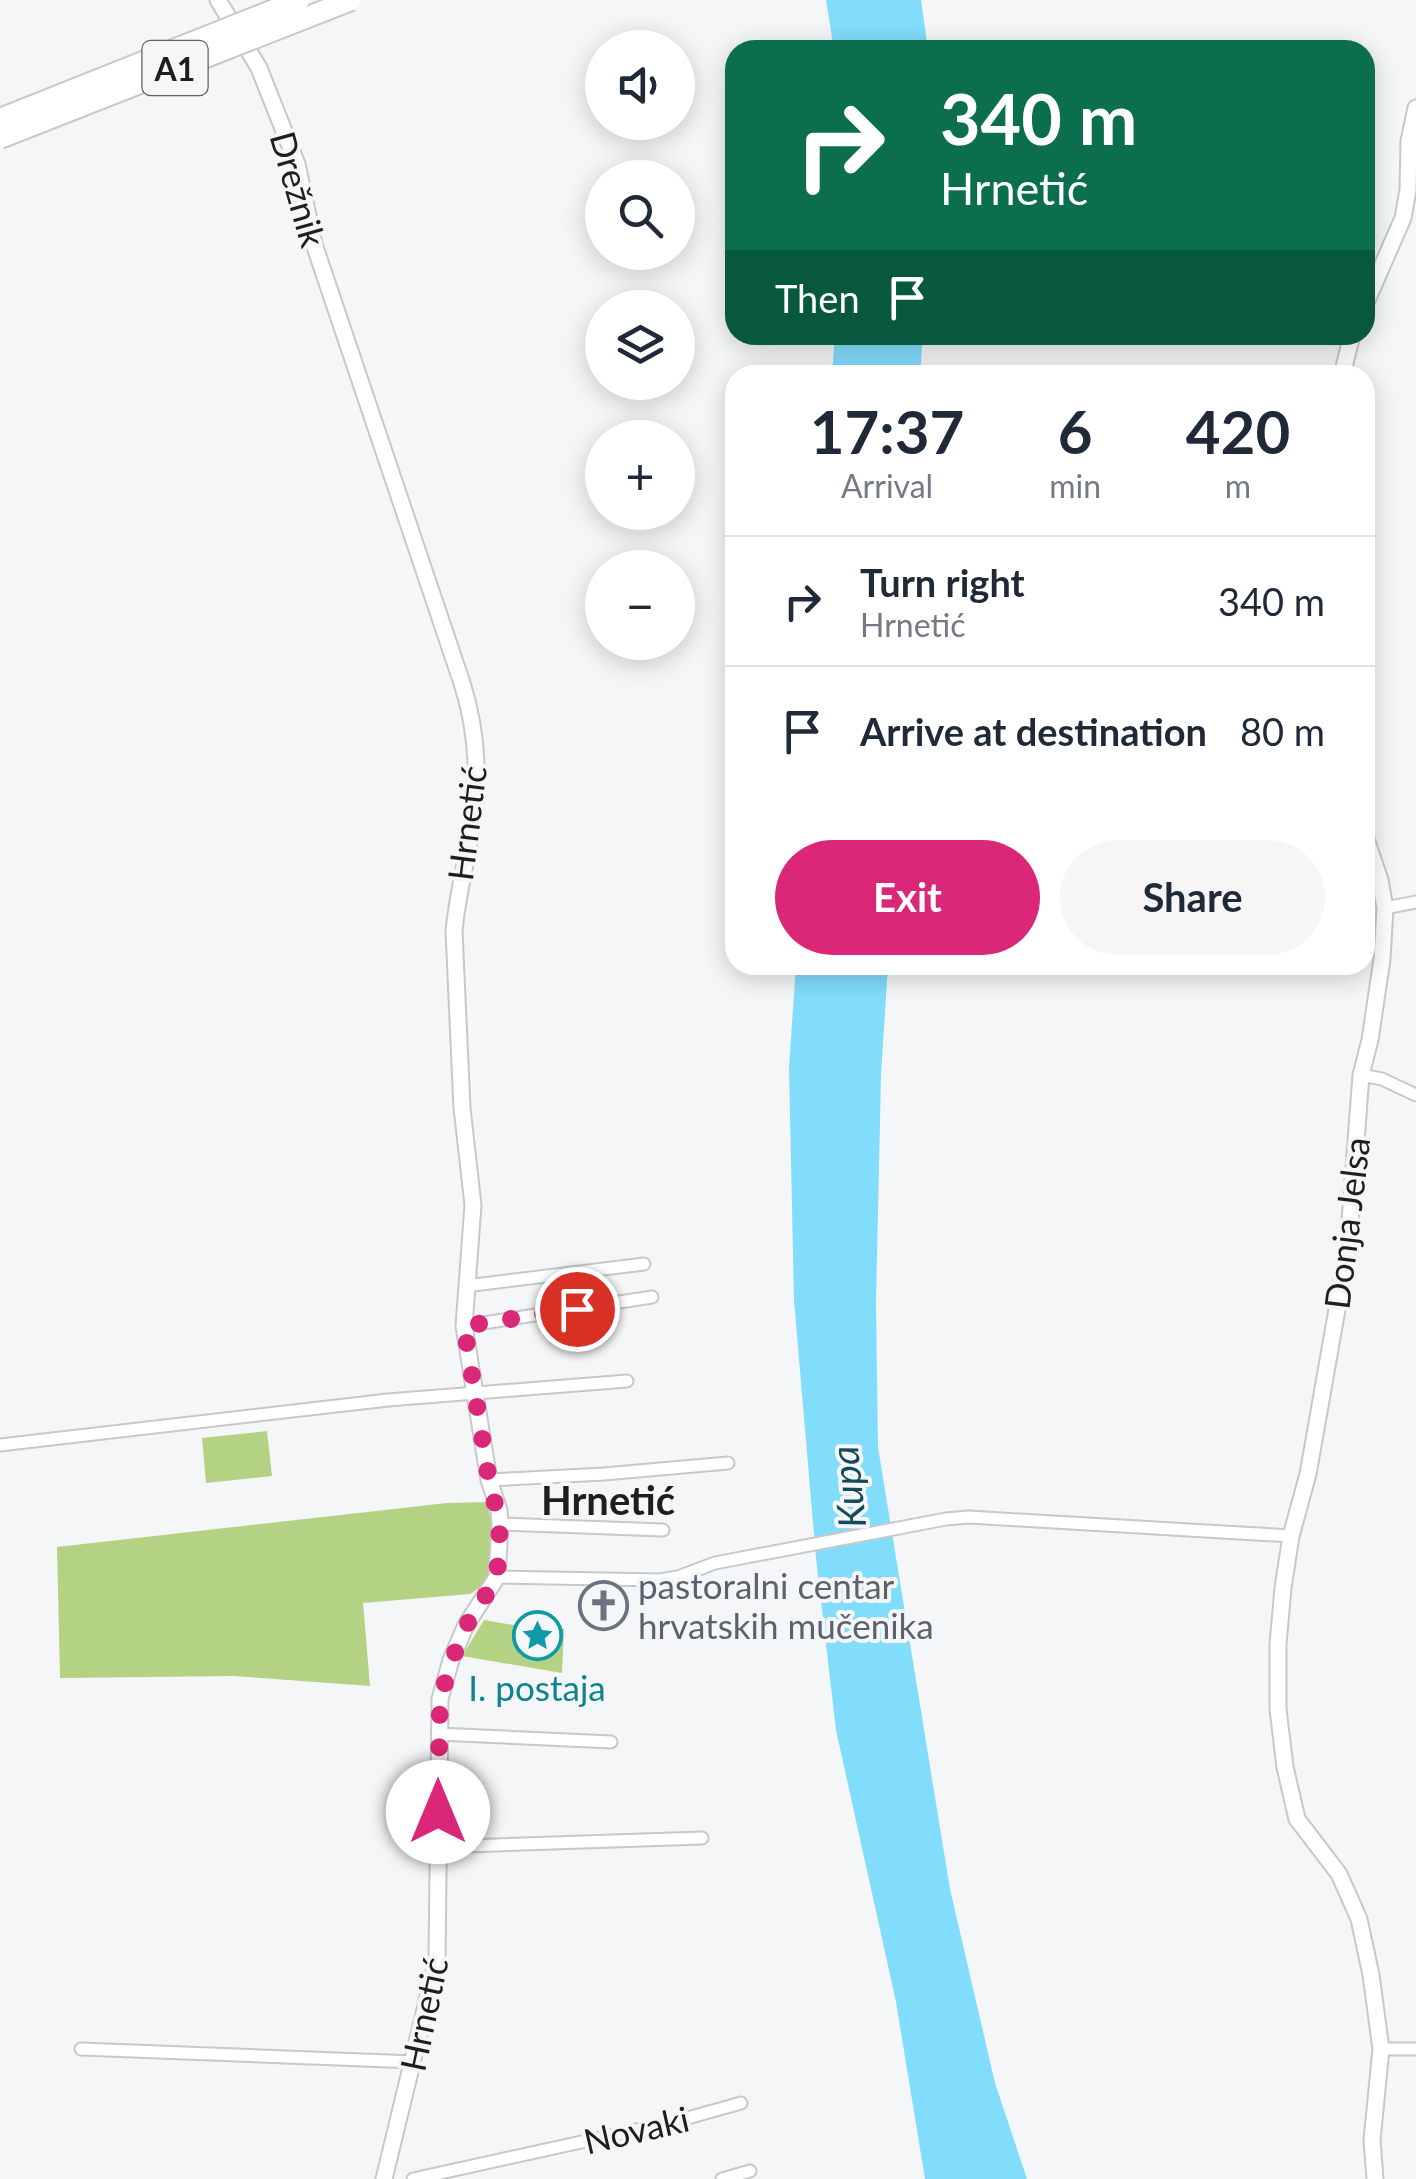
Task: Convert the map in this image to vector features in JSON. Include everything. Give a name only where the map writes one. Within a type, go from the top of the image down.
[{"type":"highway","name":"A1","points":[[0,119],[299,0]]},
{"type":"highway","name":"A1","points":[[0,138],[351,0]]},
{"type":"street","name":"Drežnik","points":[[218,0],[258,68],[297,164],[314,244],[347,339]]},
{"type":"street","points":[[1375,281],[1403,218],[1409,141],[1416,108]]},
{"type":"street","name":"Hrnetić","points":[[347,339],[462,683],[472,724],[474,810],[454,931],[462,1108],[473,1205],[464,1326],[500,1524],[497,1578],[473,1614],[440,1699],[437,1960],[384,2179]]},
{"type":"street","name":"Donja Jelsa","points":[[1375,865],[1386,908],[1382,959],[1362,1074],[1348,1247],[1308,1474],[1291,1536],[1278,1644],[1278,1709],[1297,1819],[1339,1874],[1359,1919],[1381,2049],[1372,2140],[1375,2179]]},
{"type":"street","points":[[1386,908],[1416,902]]},
{"type":"street","points":[[1362,1074],[1416,1096]]},
{"type":"street","points":[[466,1286],[644,1264]]},
{"type":"street","points":[[464,1326],[652,1297]]},
{"type":"street","points":[[0,1445],[388,1400],[627,1381]]},
{"type":"street","points":[[489,1480],[728,1463]]},
{"type":"street","points":[[497,1578],[660,1580],[716,1563],[969,1517],[1291,1536]]},
{"type":"street","points":[[500,1524],[663,1530]]},
{"type":"street","points":[[438,1734],[610,1742]]},
{"type":"street","points":[[438,1847],[702,1838]]},
{"type":"street","points":[[81,2049],[414,2062]]},
{"type":"street","points":[[1381,2049],[1416,2049]]},
{"type":"street","name":"Novaki","points":[[414,2179],[742,2103]]},
{"type":"street","points":[[722,2179],[750,2170]]},
{"type":"green space","points":[[267,1431],[272,1476],[206,1483],[202,1438]]},
{"type":"green space","points":[[487,1502],[495,1553],[489,1576],[481,1586],[470,1594],[363,1603],[370,1686],[234,1676],[60,1678],[57,1547],[447,1503]]},
{"type":"green space","points":[[484,1620],[554,1632],[555,1627],[564,1629],[562,1673],[462,1656]]},
{"type":"water","points":[[826,0],[921,0],[927,40],[832,40]]},
{"type":"water","points":[[834,345],[922,345],[921,365],[833,365]]},
{"type":"water","name":"Kupa","points":[[795,975],[887,975],[876,1304],[878,1447],[950,1889],[995,2083],[1027,2179],[925,2179],[896,2002],[836,1730],[816,1558],[794,1300],[789,1068]]},
{"type":"place","name":"pastoralni centar hrvatskih mučenika","points":[[603,1605]]},
{"type":"place","name":"I. postaja","points":[[537,1635]]},
{"type":"district","name":"Hrnetić","points":[[608,1500]]},
{"type":"route","points":[[438,1812],[440,1699],[466,1626],[497,1578],[500,1524],[464,1326],[577,1309]]}]
